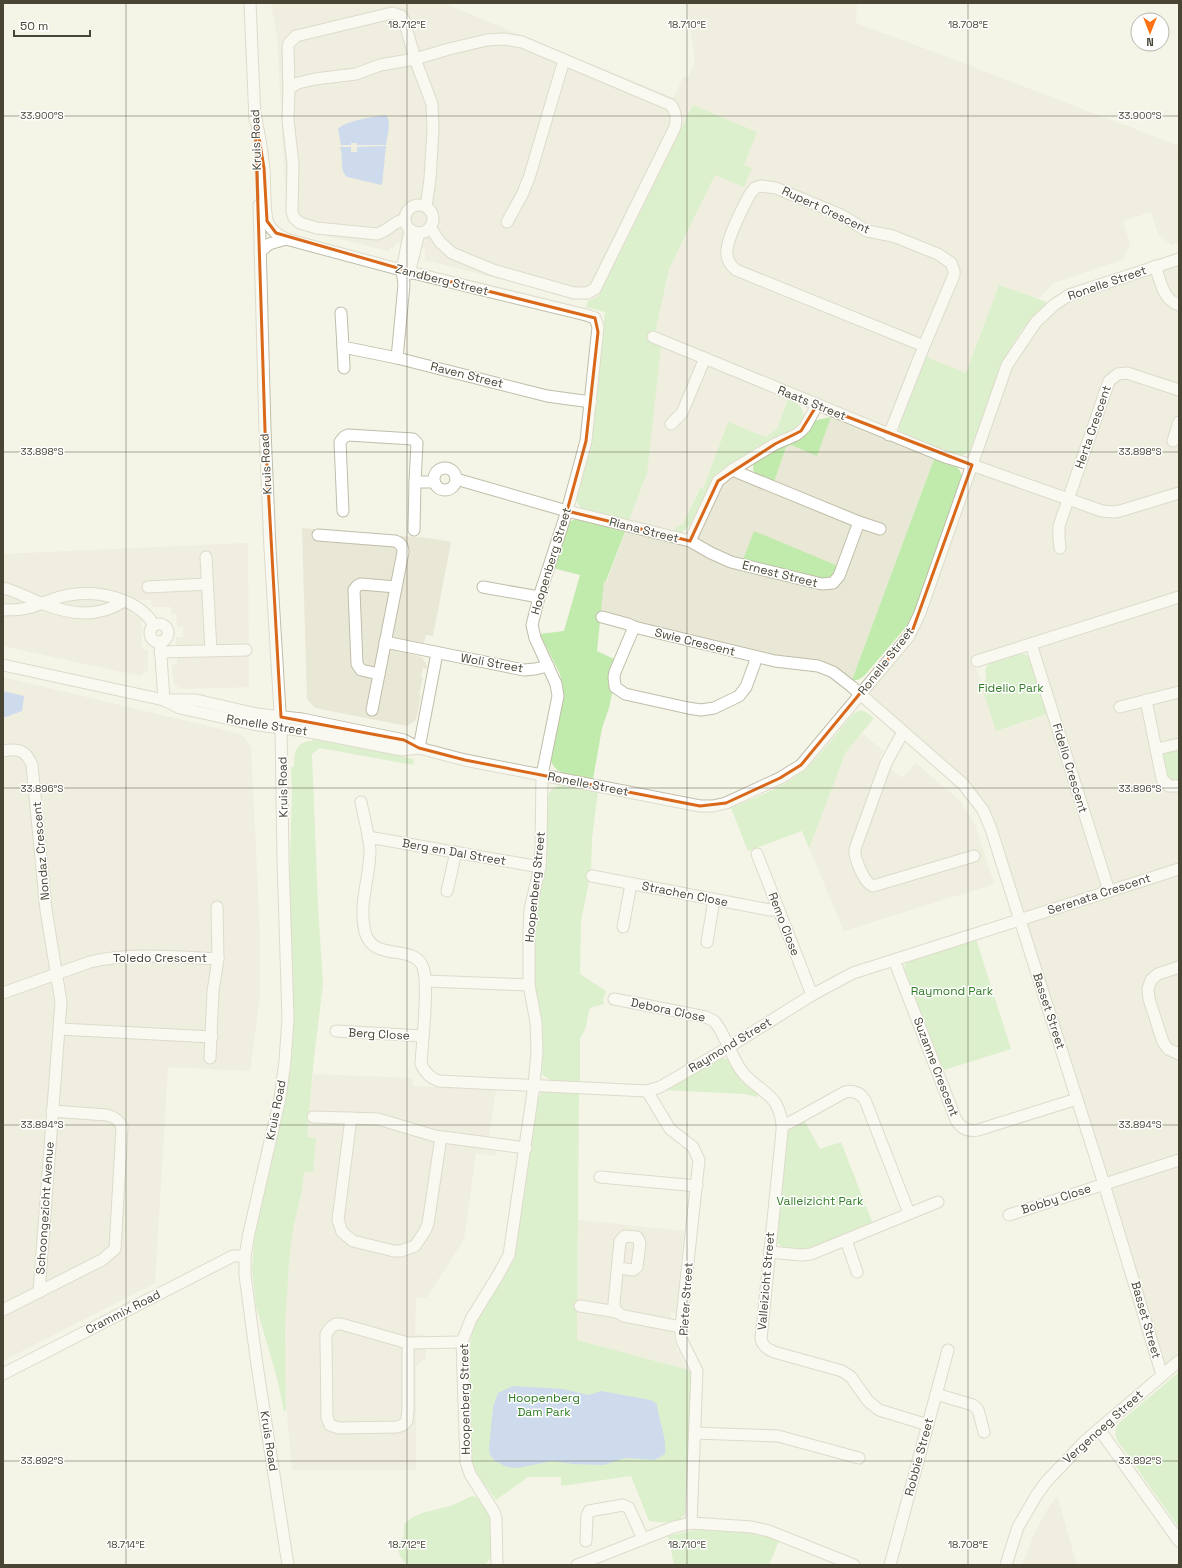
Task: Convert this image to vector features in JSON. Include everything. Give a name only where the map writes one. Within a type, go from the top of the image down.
[{"type":"street","name":"Kruis Road","points":[[250,3],[270,541],[281,716],[283,866],[288,1004],[286,1054],[278,1110],[249,1234],[245,1256],[245,1275],[288,1565]]},
{"type":"street","points":[[405,220],[394,223],[385,231],[377,234],[317,228],[296,221],[292,212],[294,177],[288,120],[288,47],[289,43],[296,36],[392,13],[401,16],[404,20],[415,58],[430,97],[433,112],[430,179],[426,207],[432,215],[433,220],[424,232],[415,232],[406,225],[406,215],[410,208],[418,206],[426,207]]},
{"type":"street","points":[[289,89],[298,83],[315,78],[356,74],[380,65],[472,44],[504,39],[522,42],[671,105],[675,112],[675,127],[594,289],[591,291],[574,293],[527,281],[468,260],[452,253],[445,247],[430,226]]},
{"type":"street","points":[[507,222],[522,195],[529,178],[564,60]]},
{"type":"street","name":"Zandberg Street","points":[[255,114],[261,141],[267,221],[273,231],[286,239],[406,271],[586,315],[595,318],[597,321]]},
{"type":"street","name":"Rupert Crescent","points":[[889,434],[954,275],[951,262],[938,254],[893,236],[867,231],[841,215],[776,188],[760,186],[755,188],[750,194],[727,250],[728,261],[736,270],[924,346]]},
{"type":"street","points":[[396,358],[406,271],[415,232]]},
{"type":"street","points":[[260,252],[270,244],[286,239]]},
{"type":"street","name":"Ronelle Street","points":[[3,665],[164,700],[196,700],[256,714],[302,719],[404,740],[419,748],[465,760],[700,806],[720,805],[780,778],[801,765],[905,642],[913,629],[1007,365],[1036,322],[1054,305],[1069,295],[1179,258]]},
{"type":"street","points":[[1155,266],[1164,294],[1170,301],[1179,305]]},
{"type":"street","points":[[341,313],[344,368]]},
{"type":"street","name":"Hoopenberg Street","points":[[497,1565],[496,1518],[492,1506],[470,1474],[466,1462],[462,1342],[470,1319],[497,1277],[509,1255],[526,1148],[537,1051],[536,1022],[529,985],[530,909],[540,867],[542,775],[558,696],[556,684],[532,630],[532,625],[539,597],[567,511],[586,441],[598,332],[597,321]]},
{"type":"street","name":"Raats Street","points":[[653,337],[945,457],[972,465]]},
{"type":"street","name":"Raven Street","points":[[343,347],[396,358],[546,396],[591,402]]},
{"type":"street","points":[[670,424],[682,412],[705,358]]},
{"type":"street","name":"Herta Crescent","points":[[1060,548],[1058,530],[1109,381],[1118,374],[1127,373],[1179,390]]},
{"type":"street","name":"Riana Street","points":[[456,479],[567,511],[690,541],[714,486],[721,478],[775,444],[796,435],[805,427],[817,405]]},
{"type":"street","points":[[1172,441],[1179,422]]},
{"type":"street","points":[[343,511],[340,442],[344,437],[348,435],[413,439],[417,444],[414,530]]},
{"type":"street","points":[[972,465],[1102,511],[1114,512],[1179,493]]},
{"type":"street","points":[[443,468],[451,469],[454,472],[456,479],[453,486],[446,490],[439,488],[434,482],[436,471],[443,468]]},
{"type":"street","points":[[732,470],[859,522],[880,529]]},
{"type":"street","points":[[415,482],[434,482]]},
{"type":"street","name":"Ernest Street","points":[[690,541],[731,562],[826,585],[833,583],[839,576],[859,522]]},
{"type":"street","points":[[318,535],[395,541],[400,543],[403,550],[372,710]]},
{"type":"street","points":[[206,557],[211,651]]},
{"type":"street","points":[[148,587],[208,584]]},
{"type":"street","points":[[379,674],[361,670],[357,664],[354,590],[359,584],[396,587]]},
{"type":"street","points":[[483,587],[539,597]]},
{"type":"street","points":[[3,588],[12,590],[42,603],[75,612],[89,614],[108,610],[124,601]]},
{"type":"street","points":[[3,610],[28,608],[68,595],[84,594],[115,598],[136,607],[150,619],[154,625],[150,630],[150,636],[160,647],[164,700]]},
{"type":"street","points":[[977,661],[1179,597]]},
{"type":"street","name":"Swie Crescent","points":[[602,617],[634,627],[757,657],[781,662],[812,665],[826,669],[838,676],[859,695]]},
{"type":"street","points":[[634,627],[614,677],[615,687],[625,694],[700,710],[714,708],[739,696],[746,687],[757,657]]},
{"type":"street","name":"Woli Street","points":[[385,642],[524,670],[548,666]]},
{"type":"street","name":"Fidelio Crescent","points":[[1031,644],[1109,891]]},
{"type":"street","points":[[160,647],[211,651],[246,650]]},
{"type":"street","points":[[419,748],[437,653]]},
{"type":"street","points":[[1120,707],[1179,692]]},
{"type":"street","name":"Basset Street","points":[[859,695],[963,784],[983,810],[991,829],[1104,1184],[1162,1375]]},
{"type":"street","name":"Ronelle Street","points":[[164,700],[180,708],[258,725],[304,731],[402,750],[419,748]]},
{"type":"street","points":[[1146,700],[1164,782],[1172,787],[1179,786]]},
{"type":"street","points":[[903,732],[886,764],[855,849],[855,858],[868,883],[873,886],[974,856]]},
{"type":"street","points":[[1156,749],[1179,744]]},
{"type":"street","name":"Nondaz Crescent","points":[[3,751],[18,750],[26,753],[32,765],[46,910],[56,974]]},
{"type":"street","points":[[361,802],[368,837],[369,861],[363,905],[367,938],[376,948],[415,957],[423,966],[426,981],[423,1036]]},
{"type":"street","name":"Berg en Dal Street","points":[[368,837],[540,867]]},
{"type":"street","points":[[447,891],[456,852]]},
{"type":"street","name":"Remo Close","points":[[757,854],[812,995]]},
{"type":"street","name":"Serenata Crescent","points":[[1020,919],[1179,869]]},
{"type":"street","name":"Strachen Close","points":[[592,876],[714,900],[770,910],[779,910]]},
{"type":"street","points":[[623,927],[631,884]]},
{"type":"street","points":[[707,942],[714,900]]},
{"type":"street","name":"Toledo Crescent","points":[[210,1058],[213,992],[218,959],[217,907]]},
{"type":"street","name":"Raymond Street","points":[[423,1036],[421,1064],[426,1074],[439,1081],[647,1090],[660,1086],[729,1047],[812,995],[853,973],[1020,919]]},
{"type":"street","name":"Toledo Crescent","points":[[56,974],[102,959],[134,956],[218,959]]},
{"type":"street","name":"Suzanne Crescent","points":[[894,960],[956,1120],[961,1126],[971,1131],[978,1130],[1077,1099]]},
{"type":"street","points":[[1179,967],[1155,976],[1149,984],[1148,994],[1163,1042],[1168,1049],[1179,1054]]},
{"type":"street","points":[[3,993],[56,974]]},
{"type":"street","name":"Schoongezicht Avenue","points":[[3,1310],[39,1292],[52,1111],[60,1029],[61,1002],[56,974]]},
{"type":"street","points":[[426,981],[529,985]]},
{"type":"street","name":"Debora Close","points":[[614,999],[710,1019],[716,1024],[729,1047]]},
{"type":"street","points":[[60,1029],[212,1037]]},
{"type":"street","name":"Berg Close","points":[[336,1031],[423,1036]]},
{"type":"street","name":"Valleizicht Street","points":[[729,1047],[744,1075],[775,1102],[779,1110],[782,1124],[761,1339],[766,1348],[774,1352],[842,1371],[851,1377],[868,1401],[879,1410],[928,1425]]},
{"type":"street","name":"Pieter Street","points":[[647,1090],[670,1129],[693,1147],[699,1160],[681,1327],[681,1337],[683,1343],[697,1371],[691,1523]]},
{"type":"street","points":[[782,1124],[789,1123],[844,1092],[859,1094],[865,1100],[909,1213]]},
{"type":"street","points":[[39,1292],[102,1260],[115,1249],[116,1240],[122,1126],[120,1121],[114,1116],[52,1111]]},
{"type":"street","points":[[313,1117],[384,1120],[440,1137],[526,1148]]},
{"type":"street","points":[[351,1118],[339,1210],[339,1227],[346,1236],[353,1241],[394,1251],[401,1251],[415,1246],[428,1224],[440,1137]]},
{"type":"street","points":[[1104,1184],[1179,1160]]},
{"type":"street","points":[[600,1177],[697,1186]]},
{"type":"street","name":"Bobby Close","points":[[1009,1215],[1104,1184]]},
{"type":"street","points":[[769,1252],[801,1255],[811,1254],[938,1202]]},
{"type":"street","points":[[846,1240],[857,1272]]},
{"type":"street","name":"Crammix Road","points":[[3,1374],[233,1256],[245,1256]]},
{"type":"street","points":[[617,1312],[614,1303],[618,1268]]},
{"type":"street","points":[[580,1306],[617,1312],[624,1316],[681,1327]]},
{"type":"street","points":[[408,1343],[407,1422],[397,1427],[339,1428],[330,1425],[326,1418],[326,1334],[331,1327],[336,1324],[341,1324],[408,1343],[462,1342]]},
{"type":"street","name":"Robbie Street","points":[[890,1565],[948,1350]]},
{"type":"street","name":"Vergenoeg Street","points":[[1006,1565],[1018,1527],[1036,1496],[1058,1468],[1100,1428],[1179,1361]]},
{"type":"street","points":[[936,1394],[973,1405],[978,1410],[984,1432]]},
{"type":"street","points":[[1100,1428],[1179,1541]]},
{"type":"street","points":[[695,1433],[778,1436],[859,1458]]},
{"type":"street","points":[[586,1541],[587,1516],[590,1511],[623,1505],[629,1508],[643,1539]]},
{"type":"street","points":[[577,1565],[674,1527],[691,1523],[752,1527],[775,1534],[841,1563],[854,1565]]},
{"type":"highlighted area","points":[[255,114],[264,168],[267,221],[276,233],[408,271],[595,318],[598,332],[586,441],[567,511],[690,541],[718,481],[775,444],[801,431],[817,405],[972,465],[913,629],[801,765],[780,778],[726,803],[700,806],[465,760],[419,748],[404,740],[281,717],[265,430]]},
{"type":"shaded area","points":[[271,3],[443,3],[674,98],[683,77],[688,78],[695,61],[687,3],[857,3],[856,23],[1179,146],[1179,242],[1171,245],[1158,234],[1151,212],[1123,221],[1130,243],[1124,259],[1054,283],[1038,299],[999,285],[966,373],[920,356],[890,434],[936,453],[852,680],[838,675],[600,616],[604,581],[607,581],[647,473],[655,333],[669,269],[715,175],[744,187],[743,165],[757,131],[599,296],[588,301],[425,260],[425,248],[397,242],[394,248],[390,247],[389,251],[295,228],[287,218],[277,36]],"holes":[[[790,393],[833,411],[817,455],[791,445],[786,447],[774,482],[733,470],[715,487],[691,540],[674,532],[675,528],[683,524],[699,488],[703,489],[728,422],[766,437],[777,429]]]},
{"type":"shaded area","points":[[1179,258],[1179,745],[1158,749],[1179,785],[1179,1360],[1164,1373],[983,809],[859,693],[904,642],[1006,366],[1053,304]],"holes":[[[1031,643],[1053,712],[997,731],[974,661]]]},
{"type":"shaded area","points":[[302,528],[428,538],[451,542],[433,636],[426,635],[424,643],[410,641],[408,654],[422,657],[427,666],[426,669],[423,668],[421,677],[423,677],[419,695],[421,695],[416,720],[407,726],[315,708],[307,699]]},
{"type":"shaded area","points":[[248,543],[249,687],[180,689],[173,682],[172,665],[177,664],[176,637],[183,637],[183,627],[177,627],[176,614],[171,614],[171,607],[152,607],[151,600],[139,600],[132,613],[141,618],[142,649],[148,650],[148,670],[140,676],[3,646],[3,554]]},
{"type":"shaded area","points":[[3,677],[241,734],[251,747],[260,934],[260,996],[250,1071],[168,1067],[155,1283],[3,1361]]},
{"type":"shaded area","points":[[862,733],[884,751],[880,756],[880,759],[902,778],[916,763],[960,801],[975,824],[994,884],[844,931],[809,848],[846,752]]},
{"type":"shaded area","points":[[313,1074],[413,1078],[413,1086],[496,1090],[487,1150],[497,1152],[496,1156],[476,1153],[464,1239],[426,1299],[416,1297],[415,1334],[425,1334],[426,1359],[423,1359],[416,1367],[416,1470],[292,1470],[286,1401],[285,1326],[289,1262],[293,1229],[302,1190],[304,1171],[312,1172],[316,1138],[307,1137]]},
{"type":"shaded area","points":[[578,1220],[684,1231],[676,1313],[671,1312],[669,1332],[674,1333],[673,1337],[676,1347],[687,1370],[577,1340]]},
{"type":"shaded area","points":[[1057,1496],[1077,1565],[1022,1565],[1035,1532],[1050,1505]]},
{"type":"green space","points":[[693,105],[757,132],[744,165],[752,168],[744,187],[715,175],[669,269],[655,333],[649,341],[661,346],[647,473],[629,521],[585,510],[579,506],[576,499],[596,395],[605,312],[586,307],[588,301],[599,296]]},
{"type":"green space","points":[[999,285],[1047,302],[1021,331],[1002,362],[971,449],[968,453],[963,455],[955,455],[903,435],[899,430],[899,422],[926,357],[966,373]]},
{"type":"green space","points":[[788,399],[801,407],[804,415],[802,422],[796,430],[771,440],[718,473],[711,482],[690,526],[682,532],[674,532],[675,528],[683,524],[700,488],[703,489],[728,422],[766,437],[777,429]]},
{"type":"green space","points":[[831,417],[817,456],[791,445],[786,447],[774,482],[755,473],[753,464],[817,420]]},
{"type":"green space","points":[[934,459],[947,462],[955,466],[958,468],[962,476],[915,611],[906,627],[864,676],[858,680],[852,680]]},
{"type":"green space","points":[[576,519],[626,529],[606,581],[604,581],[597,651],[616,660],[613,689],[609,708],[602,728],[593,779],[573,776],[560,772],[552,763],[550,756],[563,687],[560,674],[540,634],[564,631],[580,575],[553,568],[569,522]]},
{"type":"green space","points":[[754,531],[838,566],[833,577],[827,580],[743,560]]},
{"type":"green space","name":"Fidelio Park","points":[[1019,653],[1027,655],[1031,661],[1047,714],[996,731],[982,687],[986,679],[985,670],[991,662]]},
{"type":"green space","points":[[860,710],[866,712],[874,718],[846,752],[809,848],[802,831],[748,851],[731,808],[774,789],[805,769],[853,714]]},
{"type":"green space","points":[[313,738],[414,759],[413,765],[320,748],[312,754],[318,906],[323,984],[314,1057],[307,1137],[316,1138],[313,1172],[304,1172],[302,1190],[293,1229],[289,1262],[285,1326],[286,1411],[284,1411],[277,1378],[256,1306],[252,1269],[255,1231],[281,1121],[291,1057],[291,767],[294,766],[295,752],[299,745],[312,741]]},
{"type":"green space","points":[[1179,747],[1179,783],[1169,783],[1162,755],[1163,752]]},
{"type":"green space","points":[[563,785],[598,792],[592,839],[591,872],[581,921],[580,974],[606,991],[603,1000],[604,1004],[590,1008],[586,1027],[580,1038],[580,1082],[564,1082],[549,1079],[542,1073],[543,1028],[534,987],[534,916],[546,862],[547,797],[553,788]]},
{"type":"green space","name":"Raymond Park","points":[[976,939],[1011,1049],[941,1071],[904,970],[905,965],[909,960]]},
{"type":"green space","points":[[722,1058],[729,1060],[759,1092],[758,1097],[744,1094],[662,1090]]},
{"type":"green space","name":"Hoopenberg Dam Park","points":[[545,1091],[579,1092],[577,1340],[692,1371],[686,1511],[680,1519],[675,1521],[649,1521],[631,1476],[561,1486],[561,1477],[528,1477],[496,1500],[475,1471],[470,1459],[470,1343],[474,1324],[515,1246],[538,1099],[541,1093]]},
{"type":"green space","name":"Valleizicht Park","points":[[804,1120],[820,1149],[841,1142],[873,1224],[807,1250],[784,1248],[776,1242],[785,1135],[791,1128]]},
{"type":"green space","points":[[1179,1372],[1179,1528],[1117,1440],[1115,1433],[1120,1422]]},
{"type":"green space","points":[[472,1496],[480,1498],[491,1514],[491,1557],[485,1565],[408,1565],[405,1563],[400,1556],[398,1547],[398,1543],[404,1536],[404,1524],[422,1513],[455,1504]]},
{"type":"green space","points":[[695,1530],[737,1531],[779,1541],[769,1565],[674,1565],[668,1536]]},
{"type":"water","points":[[386,115],[389,126],[386,145],[357,145],[357,143],[351,143],[351,145],[341,145],[338,129],[342,126],[360,119]]},
{"type":"water","points":[[386,146],[382,185],[347,177],[342,167],[340,147],[351,147],[351,152],[357,152],[357,147]]},
{"type":"water","points":[[3,691],[24,696],[22,711],[3,718]]},
{"type":"water","points":[[513,1386],[563,1389],[589,1395],[601,1391],[651,1400],[657,1404],[665,1441],[665,1454],[655,1460],[625,1458],[604,1465],[573,1464],[553,1461],[517,1468],[507,1467],[495,1461],[490,1455],[489,1448],[493,1407],[498,1393]]}]
